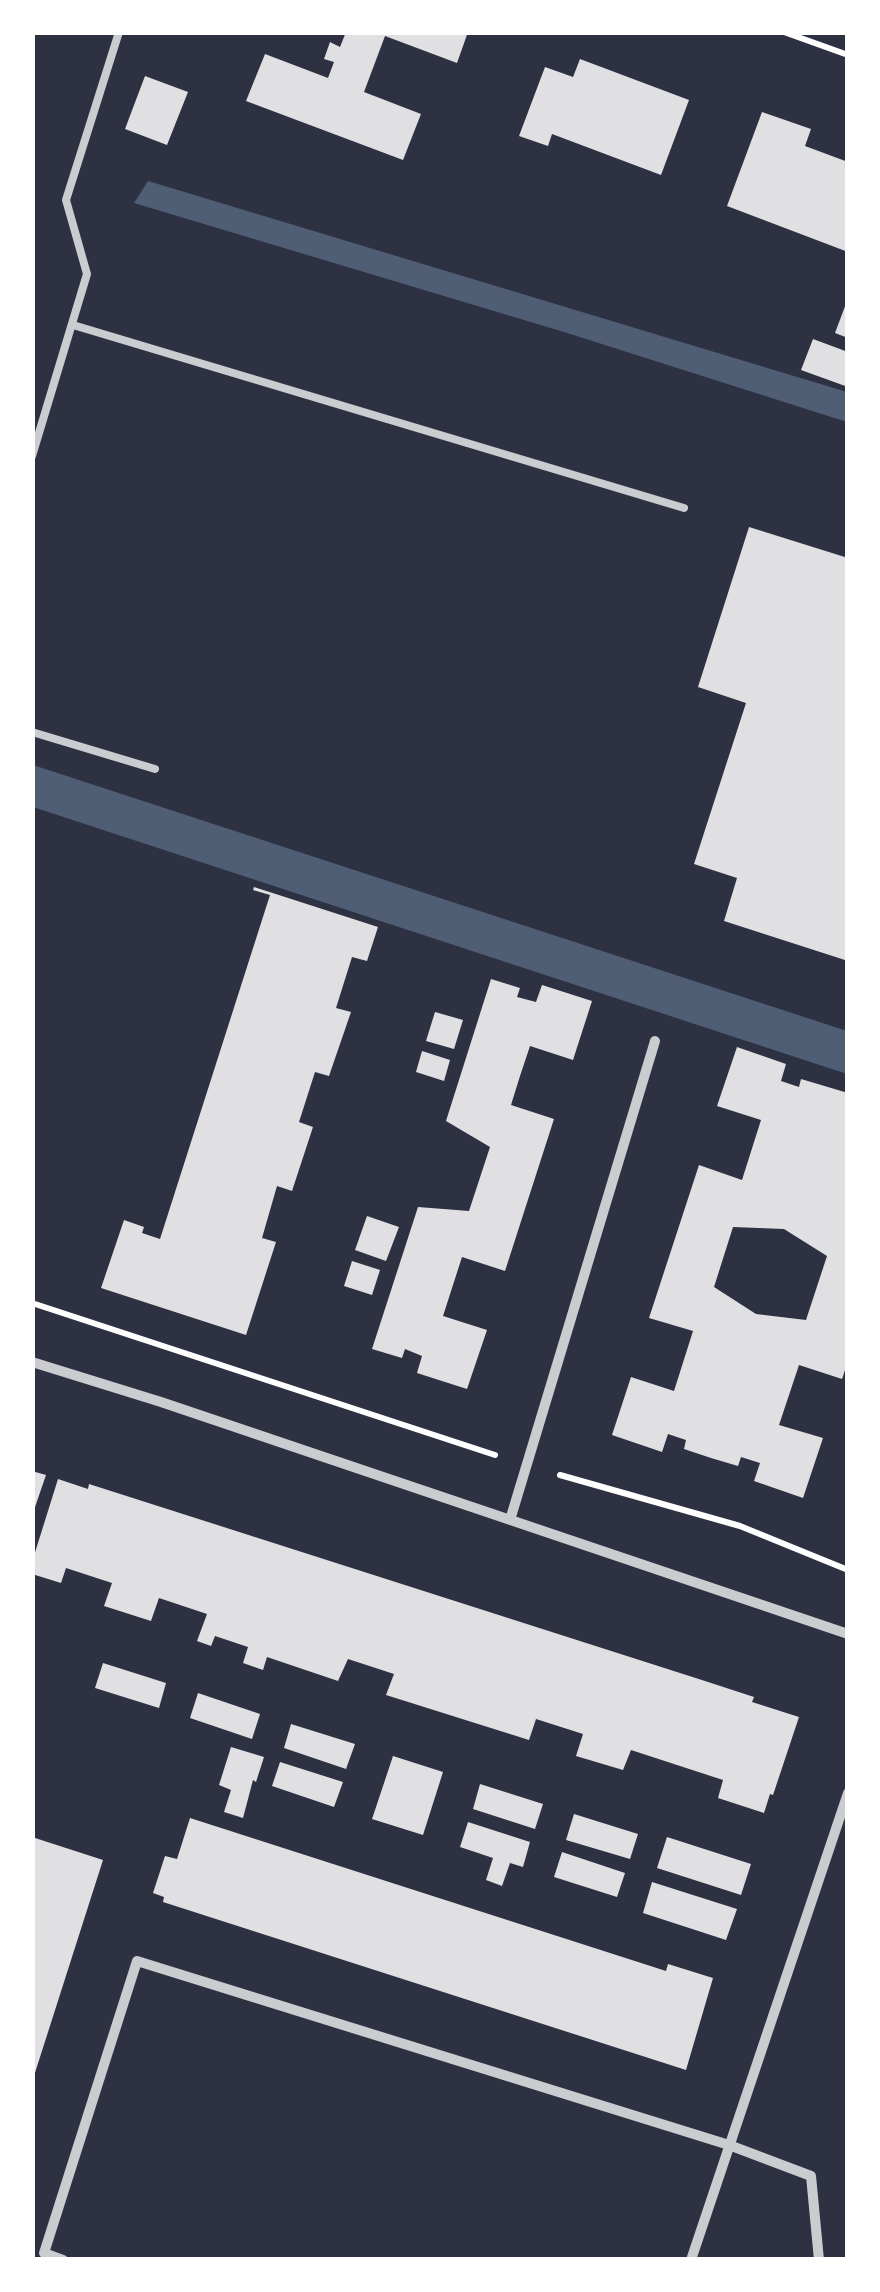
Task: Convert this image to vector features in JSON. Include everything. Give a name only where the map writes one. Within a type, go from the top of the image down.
[{"type":"street","points":[[510,1520],[656,1041]]},
{"type":"street","points":[[32,1362],[847,1633]]},
{"type":"street","points":[[691,2260],[848,1793]]},
{"type":"street","points":[[63,2260],[44,2254],[137,1961],[729,2145],[811,2176],[819,2260]]},
{"type":"lane","points":[[32,456],[87,274],[66,200],[118,32]]},
{"type":"lane","points":[[73,325],[684,508]]},
{"type":"lane","points":[[32,732],[154,768]]},
{"type":"path","points":[[784,32],[848,55]]},
{"type":"path","points":[[32,1303],[528,1466],[740,1526],[848,1570]]},
{"type":"water","points":[[148,181],[847,392],[847,422],[134,203]]},
{"type":"water","points":[[33,765],[847,1031],[847,1074],[33,807]]},
{"type":"building","points":[[346,32],[468,32],[457,63],[385,36],[364,92],[421,114],[403,160],[246,101],[265,54],[328,78],[334,62],[324,59],[330,42],[340,47]]},
{"type":"building","points":[[580,59],[689,100],[661,175],[552,134],[548,146],[519,136],[545,67],[573,77]]},
{"type":"building","points":[[145,76],[188,92],[167,145],[125,129]]},
{"type":"building","points":[[762,112],[811,129],[805,146],[848,162],[848,252],[727,206]]},
{"type":"building","points":[[848,301],[848,338],[835,333]]},
{"type":"building","points":[[813,339],[848,352],[848,387],[801,370]]},
{"type":"building","points":[[749,527],[848,558],[848,961],[724,921],[737,878],[694,864],[746,703],[698,687]]},
{"type":"building","points":[[254,887],[378,927],[367,961],[352,957],[336,1008],[351,1012],[329,1076],[315,1072],[299,1122],[313,1127],[292,1191],[277,1186],[262,1238],[276,1242],[246,1335],[101,1288],[124,1220],[144,1227],[142,1233],[160,1239],[270,895],[253,890]]},
{"type":"building","points":[[491,979],[520,988],[517,997],[536,1002],[542,985],[592,1001],[573,1060],[530,1046],[520,1076],[511,1105],[554,1119],[505,1271],[462,1257],[443,1316],[487,1330],[467,1389],[417,1373],[422,1356],[405,1349],[402,1358],[372,1349],[418,1207],[469,1211],[490,1147],[446,1121]]},
{"type":"building","points":[[435,1012],[463,1020],[454,1049],[426,1041]]},
{"type":"building","points":[[737,1047],[786,1064],[781,1081],[799,1087],[801,1079],[848,1093],[848,1361],[842,1379],[799,1365],[779,1425],[823,1438],[803,1498],[754,1481],[760,1463],[741,1457],[738,1466],[711,1458],[684,1449],[686,1440],[668,1434],[662,1452],[612,1435],[631,1377],[674,1391],[693,1331],[649,1318],[699,1165],[742,1180],[761,1120],[717,1106]],"holes":[[[733,1227],[784,1229],[827,1256],[806,1320],[756,1314],[714,1287]]]},
{"type":"building","points":[[422,1051],[450,1060],[444,1081],[416,1072]]},
{"type":"building","points":[[367,1216],[399,1227],[386,1261],[355,1250]]},
{"type":"building","points":[[352,1261],[380,1270],[372,1295],[344,1286]]},
{"type":"building","points":[[32,1471],[46,1475],[33,1513],[32,1513]]},
{"type":"building","points":[[58,1479],[88,1489],[89,1484],[754,1697],[752,1702],[799,1717],[773,1795],[770,1794],[764,1813],[718,1798],[723,1780],[631,1750],[623,1770],[576,1756],[583,1734],[536,1719],[529,1740],[386,1695],[394,1674],[348,1659],[338,1681],[267,1657],[263,1670],[243,1663],[248,1647],[215,1636],[211,1646],[197,1641],[207,1614],[159,1598],[151,1621],[104,1606],[112,1583],[66,1568],[61,1583],[32,1574],[32,1562]]},
{"type":"building","points":[[103,1663],[166,1683],[159,1708],[95,1688]]},
{"type":"building","points":[[198,1693],[260,1714],[252,1739],[190,1718]]},
{"type":"building","points":[[291,1724],[355,1744],[346,1769],[284,1748]]},
{"type":"building","points":[[231,1747],[264,1757],[243,1818],[224,1812],[231,1790],[219,1785]]},
{"type":"building","points":[[393,1756],[443,1772],[423,1835],[372,1819]]},
{"type":"building","points":[[280,1762],[343,1782],[334,1807],[272,1786]]},
{"type":"building","points":[[480,1784],[543,1804],[535,1829],[473,1809]]},
{"type":"building","points":[[574,1814],[638,1834],[630,1859],[566,1840]]},
{"type":"building","points":[[190,1818],[666,1971],[668,1964],[713,1978],[686,2070],[163,1902],[164,1897],[153,1893],[165,1856],[177,1859]]},
{"type":"building","points":[[468,1822],[530,1842],[523,1867],[510,1863],[502,1886],[486,1880],[493,1858],[460,1847]]},
{"type":"building","points":[[32,1837],[103,1860],[33,2079],[32,2079]]},
{"type":"building","points":[[667,1837],[751,1864],[741,1895],[657,1868]]},
{"type":"building","points":[[562,1852],[625,1873],[617,1897],[554,1877]]},
{"type":"building","points":[[652,1882],[737,1909],[726,1940],[643,1913]]}]
